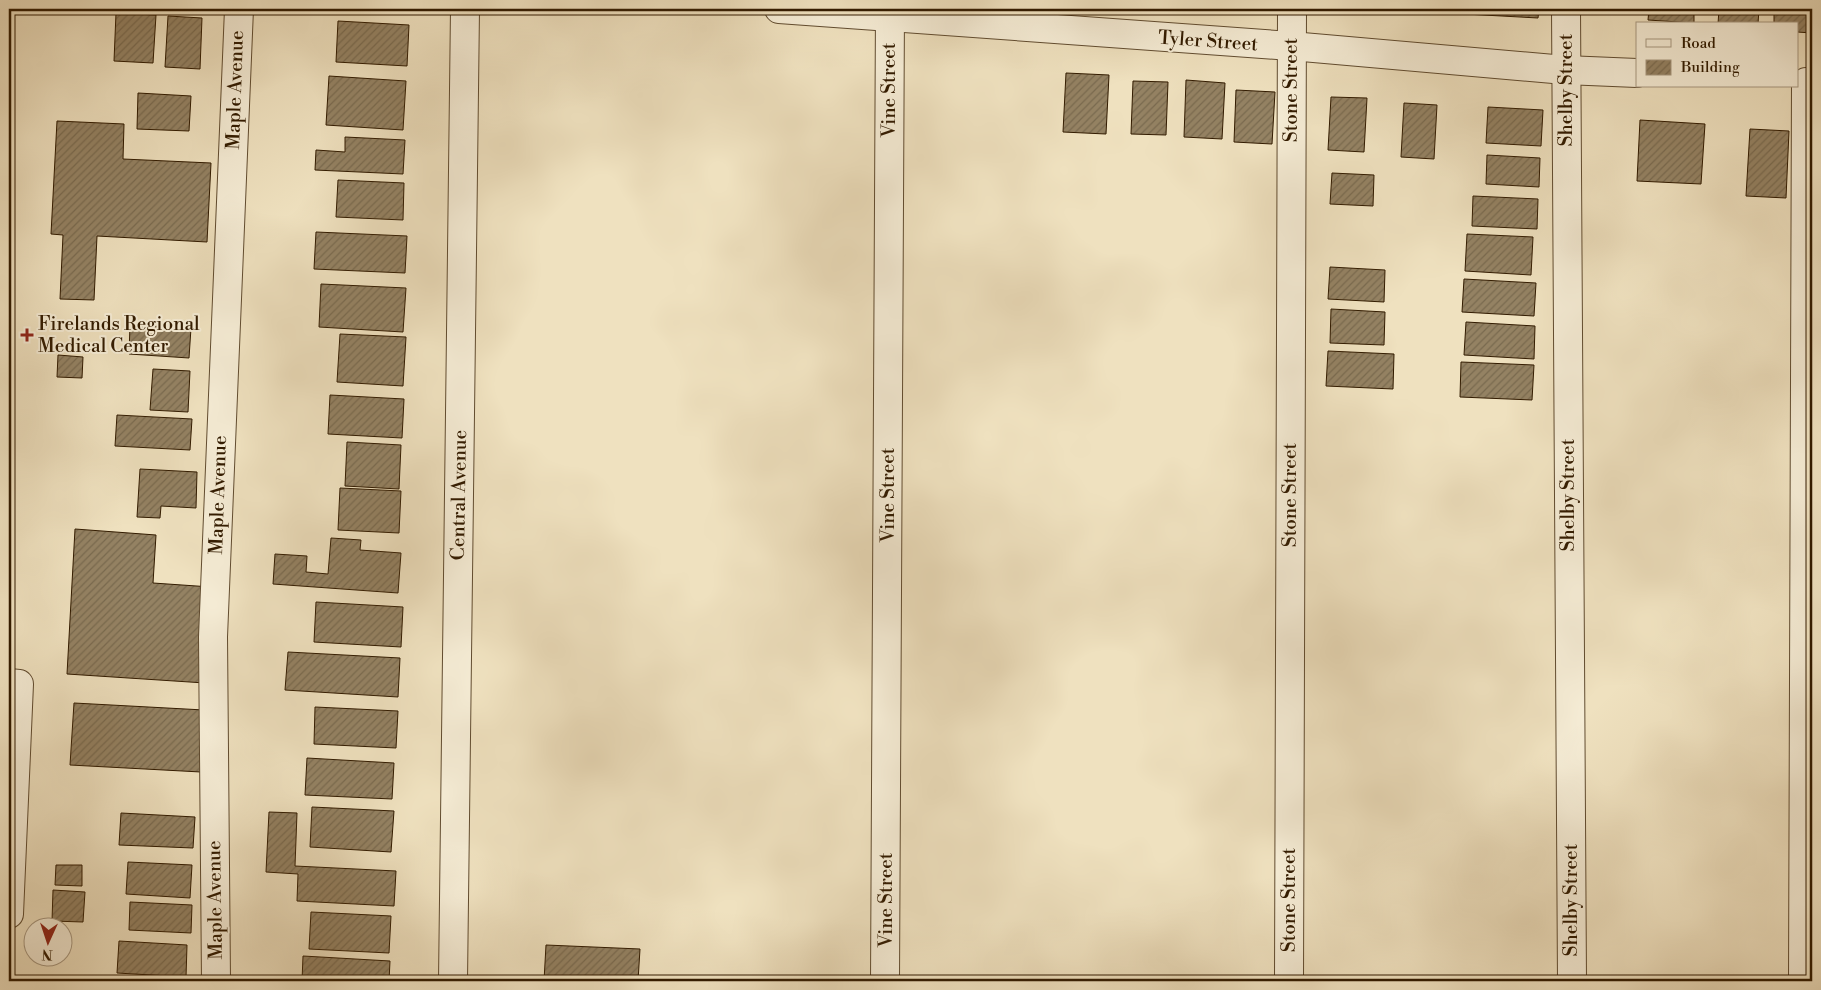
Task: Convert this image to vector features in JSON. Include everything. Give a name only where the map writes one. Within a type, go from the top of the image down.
[{"type":"street","name":"Maple Avenue","points":[[216,981],[213,637],[238,9]]},
{"type":"street","name":"Central Avenue","points":[[453,981],[465,9]]},
{"type":"street","name":"Tyler Street","points":[[779,9],[890,14],[1566,70],[1636,73]]},
{"type":"street","name":"Stone Street","points":[[1289,981],[1292,9]]},
{"type":"street","name":"Shelby Street","points":[[1566,9],[1572,981]]},
{"type":"street","name":"Vine Street","points":[[886,981],[890,14]]},
{"type":"street","points":[[1803,981],[1805,82]]},
{"type":"street","points":[[9,914],[14,683]]},
{"type":"building","points":[[1466,9],[1539,9],[1538,18],[1465,14]]},
{"type":"building","points":[[1649,9],[1694,9],[1694,22],[1648,20]]},
{"type":"building","points":[[1719,9],[1759,9],[1758,22],[1718,22]]},
{"type":"building","points":[[1774,9],[1812,9],[1812,33],[1798,32],[1798,22],[1774,22]]},
{"type":"building","points":[[116,13],[156,15],[153,63],[114,61]]},
{"type":"building","points":[[168,16],[202,18],[200,69],[165,67]]},
{"type":"building","points":[[338,21],[409,25],[407,66],[336,62]]},
{"type":"building","points":[[1066,73],[1109,75],[1106,134],[1063,132]]},
{"type":"building","points":[[329,76],[406,81],[403,130],[326,125]]},
{"type":"building","points":[[1186,80],[1225,83],[1222,139],[1184,137]]},
{"type":"building","points":[[1133,81],[1168,82],[1166,135],[1131,134]]},
{"type":"building","points":[[1236,90],[1275,92],[1272,144],[1234,142]]},
{"type":"building","points":[[138,93],[191,96],[189,131],[137,129]]},
{"type":"building","points":[[1331,97],[1367,98],[1364,152],[1328,150]]},
{"type":"building","points":[[1404,103],[1437,105],[1434,159],[1401,157]]},
{"type":"building","points":[[1488,107],[1543,110],[1541,146],[1486,143]]},
{"type":"building","points":[[1640,120],[1705,124],[1701,184],[1637,181]]},
{"type":"building","points":[[57,121],[124,124],[123,159],[211,163],[207,242],[97,236],[94,300],[60,299],[63,235],[51,234]]},
{"type":"building","points":[[1750,129],[1789,131],[1786,198],[1746,196]]},
{"type":"building","points":[[345,137],[405,140],[403,174],[315,170],[316,150],[345,152]]},
{"type":"building","points":[[1487,155],[1540,158],[1539,187],[1486,184]]},
{"type":"building","points":[[1332,173],[1374,175],[1373,206],[1330,204]]},
{"type":"building","points":[[338,180],[404,183],[403,220],[336,217]]},
{"type":"building","points":[[1473,196],[1538,199],[1537,229],[1472,226]]},
{"type":"building","points":[[316,232],[407,236],[405,273],[314,269]]},
{"type":"building","points":[[1467,234],[1533,237],[1531,275],[1465,271]]},
{"type":"building","points":[[1330,267],[1385,270],[1384,302],[1328,299]]},
{"type":"building","points":[[1464,279],[1536,283],[1534,316],[1462,312]]},
{"type":"building","points":[[321,284],[406,288],[403,332],[319,327]]},
{"type":"building","points":[[1331,309],[1385,312],[1384,345],[1330,343]]},
{"type":"building","points":[[1466,322],[1535,326],[1534,359],[1464,355]]},
{"type":"building","points":[[130,325],[191,328],[189,358],[129,354]]},
{"type":"building","points":[[340,334],[406,337],[403,386],[337,382]]},
{"type":"building","points":[[1328,351],[1394,354],[1393,389],[1326,386]]},
{"type":"building","points":[[58,355],[83,357],[82,378],[57,377]]},
{"type":"building","points":[[1461,362],[1534,365],[1532,400],[1460,397]]},
{"type":"building","points":[[153,369],[190,371],[188,412],[150,410]]},
{"type":"building","points":[[330,395],[404,399],[402,438],[328,434]]},
{"type":"building","points":[[117,415],[192,419],[190,450],[115,446]]},
{"type":"building","points":[[347,442],[401,445],[399,489],[345,486]]},
{"type":"building","points":[[140,469],[197,472],[196,508],[161,506],[160,518],[137,517]]},
{"type":"building","points":[[340,488],[401,491],[399,533],[338,530]]},
{"type":"building","points":[[75,529],[156,535],[153,583],[211,587],[205,683],[67,674]]},
{"type":"building","points":[[331,538],[361,540],[360,550],[401,553],[398,593],[273,584],[275,554],[307,556],[306,572],[328,574]]},
{"type":"building","points":[[316,602],[403,607],[401,647],[314,642]]},
{"type":"building","points":[[288,652],[400,658],[398,697],[285,690]]},
{"type":"building","points":[[74,703],[204,710],[201,772],[70,765]]},
{"type":"building","points":[[315,707],[398,711],[396,748],[314,744]]},
{"type":"building","points":[[307,758],[394,763],[392,799],[305,795]]},
{"type":"building","points":[[312,807],[394,811],[391,852],[310,847]]},
{"type":"building","points":[[269,812],[297,813],[295,866],[396,871],[394,906],[297,901],[298,874],[266,872]]},
{"type":"building","points":[[121,813],[195,817],[193,848],[119,845]]},
{"type":"building","points":[[128,862],[192,865],[190,898],[126,894]]},
{"type":"building","points":[[56,865],[82,865],[82,886],[55,885]]},
{"type":"building","points":[[53,890],[85,892],[83,922],[72,922],[72,918],[52,918]]},
{"type":"building","points":[[130,902],[192,905],[191,933],[129,930]]},
{"type":"building","points":[[311,912],[391,916],[389,953],[309,949]]},
{"type":"building","points":[[119,941],[187,945],[186,977],[117,973]]},
{"type":"building","points":[[546,945],[640,949],[638,981],[544,981]]},
{"type":"building","points":[[303,956],[390,961],[389,981],[302,981]]},
{"type":"place","name":"Firelands Regional Medical Center","points":[[27,335]]}]
